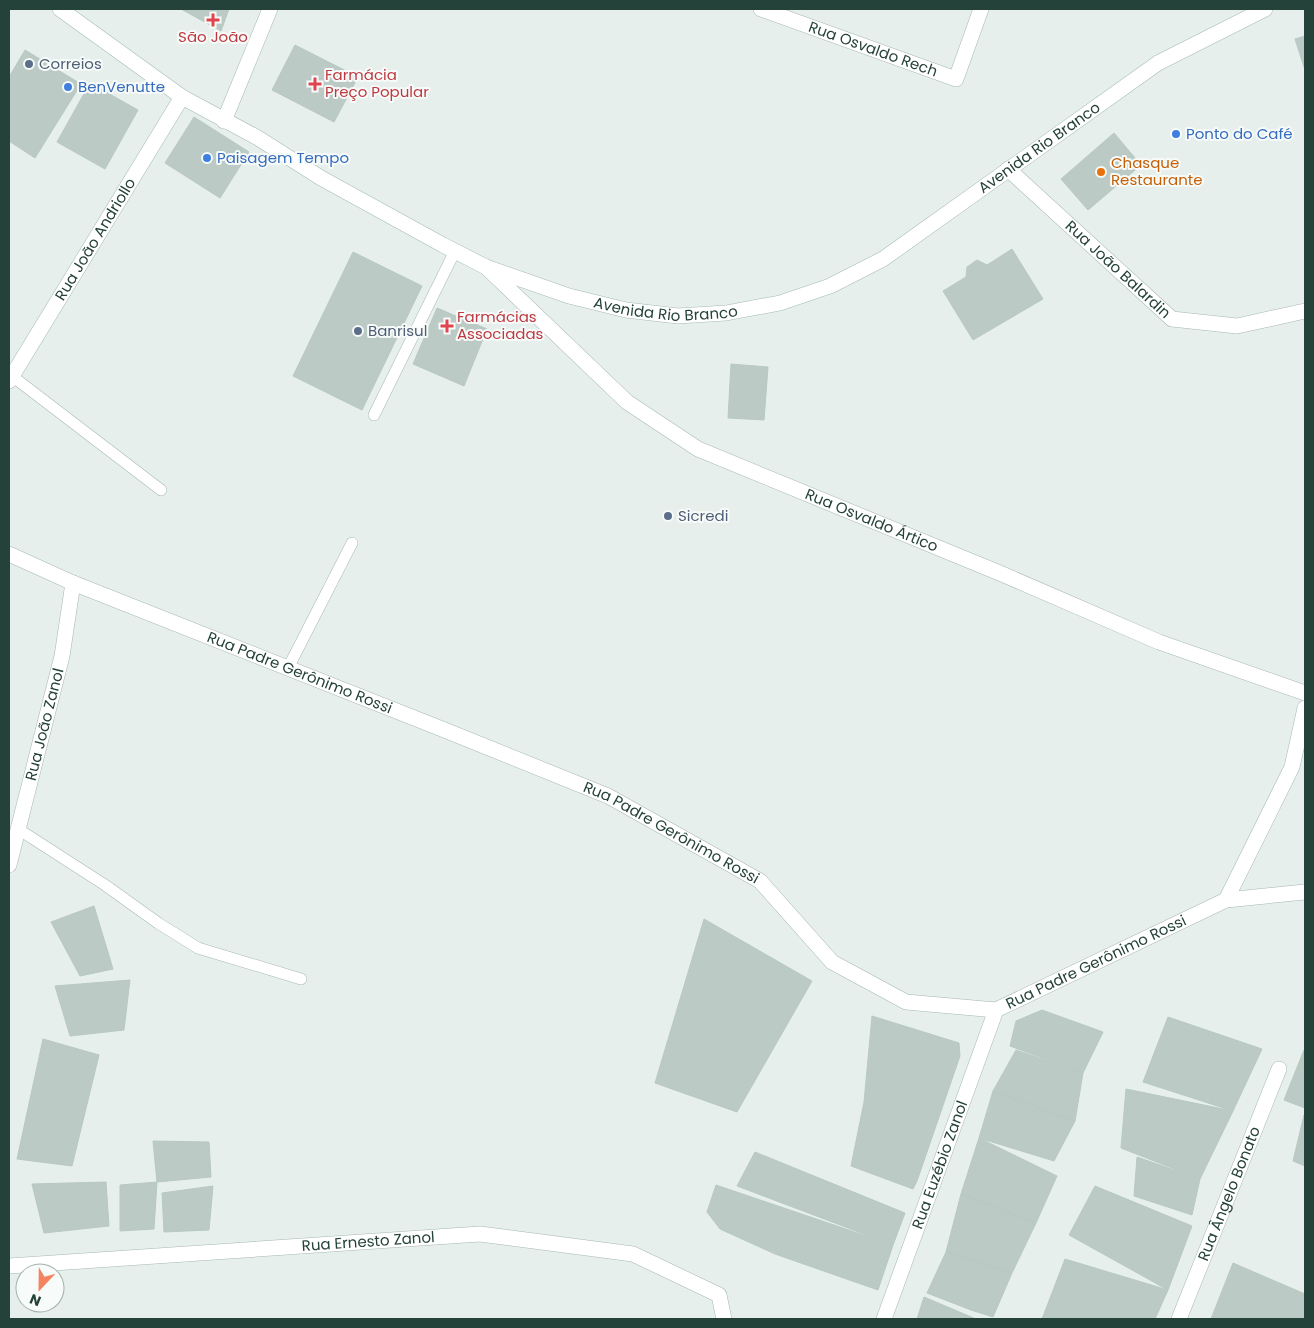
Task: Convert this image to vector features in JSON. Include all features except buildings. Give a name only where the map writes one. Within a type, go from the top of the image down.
[{"type":"street","name":"Avenida Rio Branco","points":[[60,9],[182,98],[258,138],[321,178],[486,267],[569,296],[626,310],[678,316],[735,311],[780,303],[830,286],[874,263],[891,253],[1158,62],[1265,9]]},
{"type":"street","points":[[224,120],[270,9]]},
{"type":"street","name":"Rua Osvaldo Rech","points":[[761,9],[956,79],[981,9]]},
{"type":"street","name":"Rua João Andriollo","points":[[10,378],[182,98]]},
{"type":"street","name":"Rua João Balardin","points":[[1008,170],[1172,319],[1238,326],[1305,311]]},
{"type":"street","name":"Rua Osvaldo Ártico","points":[[486,267],[627,402],[698,449],[1002,574],[1159,642],[1305,693]]},
{"type":"street","name":"Rua Padre Gerônimo Rossi","points":[[9,554],[73,583],[608,796],[760,881],[832,962],[906,1002],[996,1010],[1226,900],[1305,892]]},
{"type":"street","name":"Rua João Zanol","points":[[9,865],[62,656],[73,583]]},
{"type":"street","points":[[1226,900],[1292,767],[1305,708]]},
{"type":"street","name":"Rua Euzébio Zanol","points":[[884,1319],[996,1010]]},
{"type":"street","name":"Rua Ângelo Bonato","points":[[1179,1319],[1279,1068]]},
{"type":"street","name":"Rua Ernesto Zanol","points":[[9,1266],[480,1234],[633,1254],[719,1295],[724,1319]]},
{"type":"lane","points":[[374,415],[455,251]]},
{"type":"lane","points":[[10,378],[161,490]]},
{"type":"lane","points":[[288,668],[352,543]]},
{"type":"lane","points":[[18,829],[198,948],[301,979]]},
{"type":"place","name":"São João","points":[[213,20]]},
{"type":"place","name":"Correios","points":[[29,64]]},
{"type":"place","name":"Farmácia Preço Popular","points":[[315,84]]},
{"type":"place","name":"BenVenutte","points":[[68,87]]},
{"type":"place","name":"Ponto do Café","points":[[1176,134]]},
{"type":"place","name":"Paisagem Tempo","points":[[207,158]]},
{"type":"place","name":"Chasque Restaurante","points":[[1101,172]]},
{"type":"place","name":"Farmácias Associadas","points":[[447,326]]},
{"type":"place","name":"Banrisul","points":[[358,331]]},
{"type":"place","name":"Sicredi","points":[[668,516]]}]
